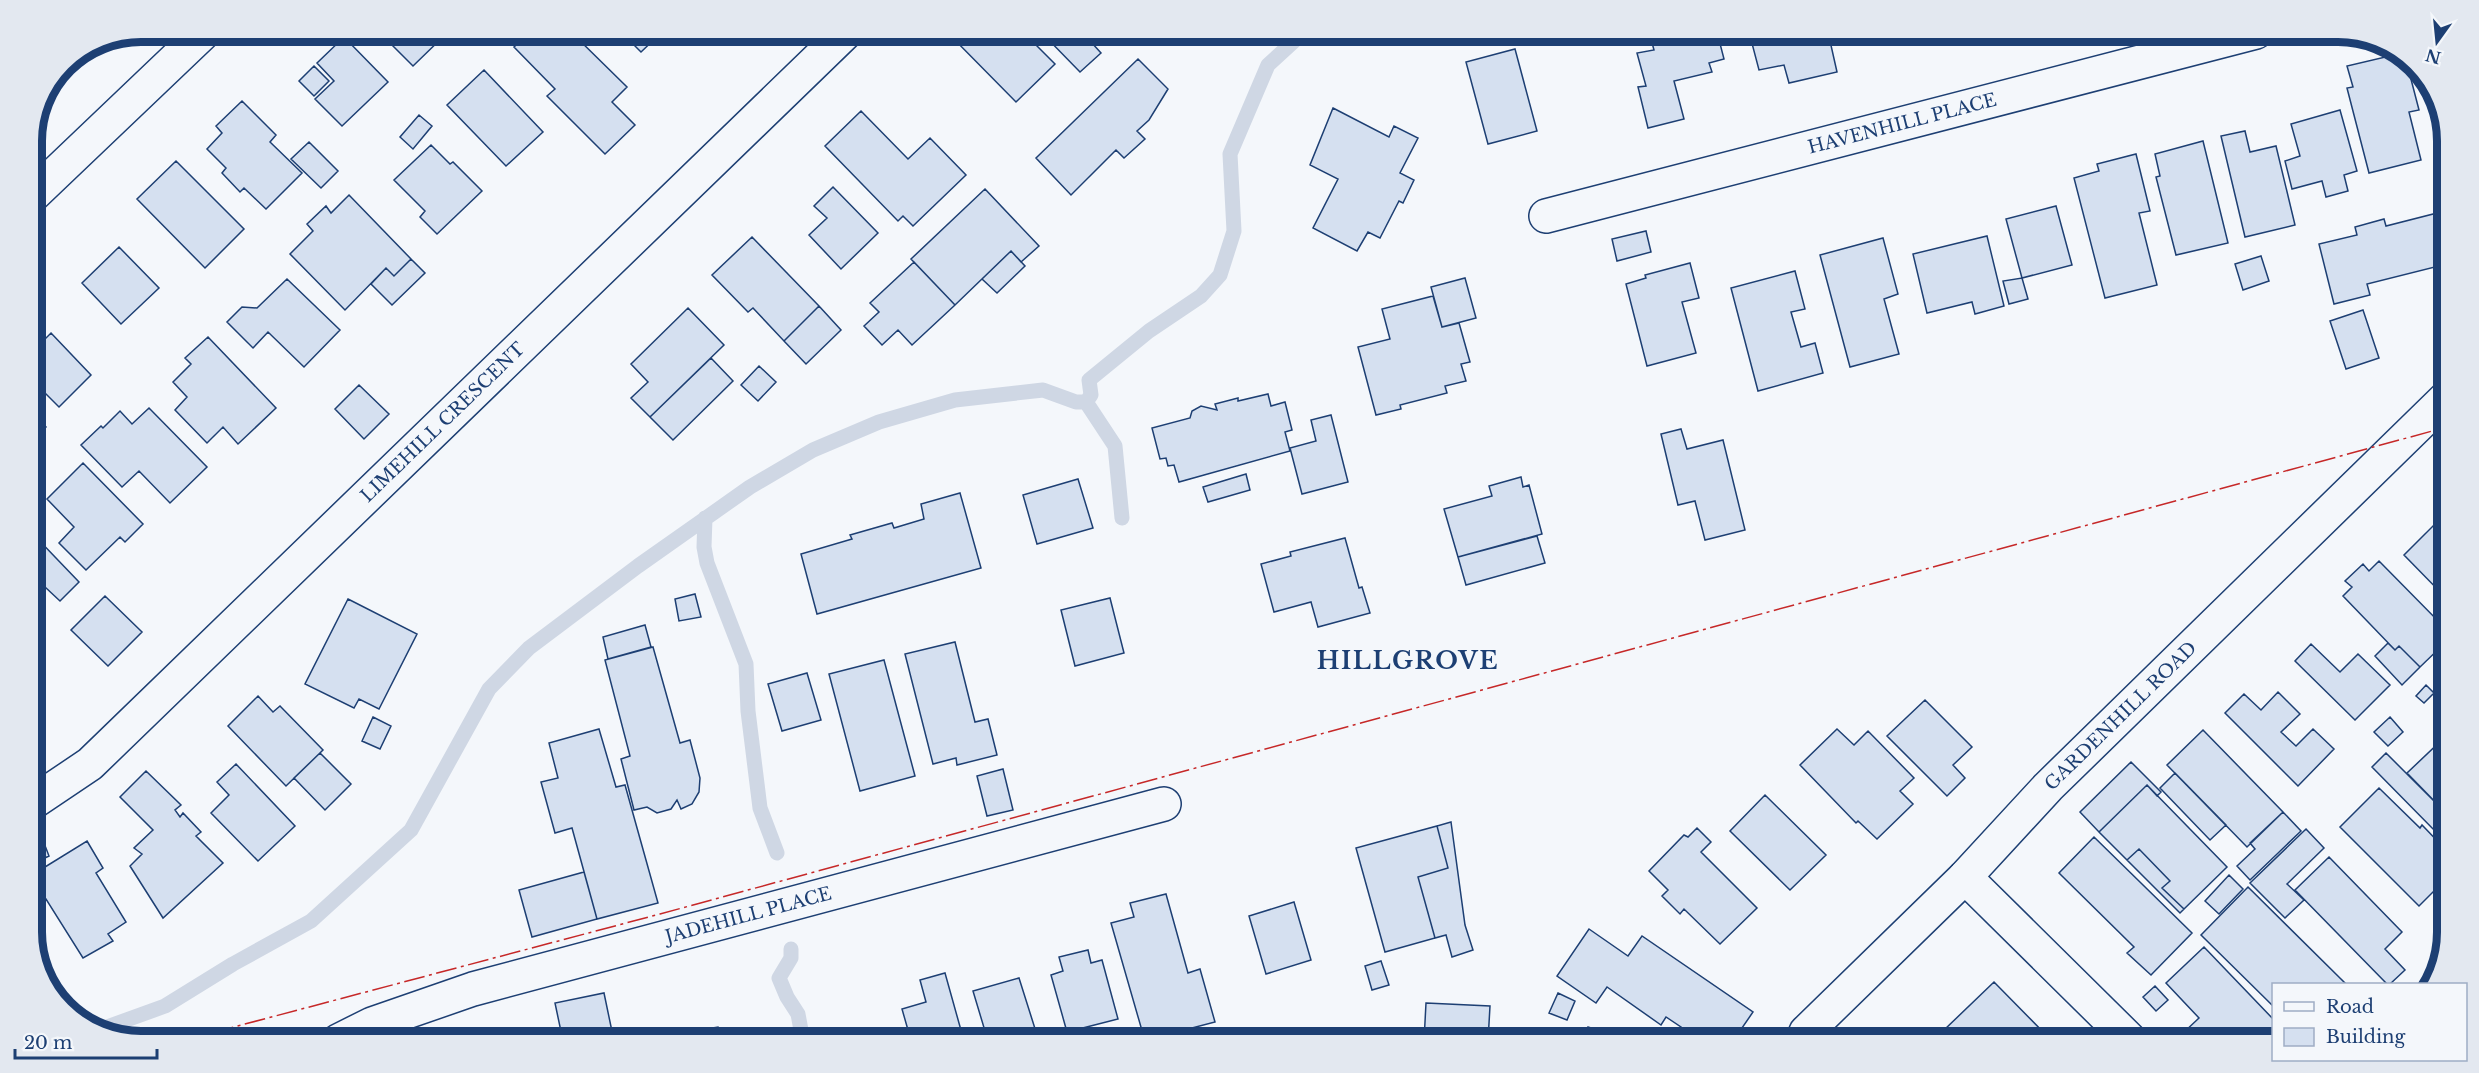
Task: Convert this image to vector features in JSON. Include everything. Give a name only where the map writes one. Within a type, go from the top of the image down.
[{"type":"street","points":[[42,186],[194,42]]},
{"type":"street","name":"LIMEHILL CRESCENT","points":[[42,796],[90,764],[836,42]]},
{"type":"street","name":"HAVENHILL PLACE","points":[[1546,216],[2217,42]]},
{"type":"street","name":"GARDENHILL ROAD","points":[[1807,1031],[1965,877],[2048,787],[2437,407]]},
{"type":"street","name":"JADEHILL PLACE","points":[[358,1031],[473,989],[1164,804]]},
{"type":"street","points":[[1965,877],[2121,1031]]},
{"type":"building","points":[[339,42],[349,42],[388,82],[342,126],[315,99],[334,81],[317,63]]},
{"type":"building","points":[[389,42],[438,42],[413,66]]},
{"type":"building","points":[[519,42],[581,42],[627,87],[612,102],[635,125],[605,154],[547,96],[555,89],[514,47]]},
{"type":"building","points":[[631,42],[652,42],[641,52]]},
{"type":"building","points":[[957,42],[1033,42],[1055,64],[1016,102]]},
{"type":"building","points":[[1051,42],[1091,42],[1101,53],[1080,72]]},
{"type":"building","points":[[1652,42],[1720,42],[1724,59],[1709,63],[1712,72],[1674,81],[1684,119],[1648,128],[1638,87],[1646,86],[1637,53],[1654,50]]},
{"type":"building","points":[[1752,42],[1830,42],[1837,72],[1789,83],[1784,65],[1759,70]]},
{"type":"building","points":[[1515,49],[1537,131],[1488,144],[1466,62]]},
{"type":"building","points":[[2389,56],[2409,72],[2419,110],[2409,112],[2421,160],[2369,173],[2347,88],[2353,87],[2347,66]]},
{"type":"building","points":[[1138,59],[1168,89],[1149,120],[1137,131],[1145,139],[1124,158],[1116,150],[1071,195],[1036,158]]},
{"type":"building","points":[[314,66],[329,81],[314,96],[299,81]]},
{"type":"building","points":[[484,70],[543,132],[506,166],[447,105]]},
{"type":"building","points":[[242,101],[276,135],[270,142],[302,173],[266,209],[244,188],[240,192],[222,173],[226,168],[207,149],[222,133],[216,126]]},
{"type":"building","points":[[1333,108],[1389,137],[1394,126],[1418,138],[1400,173],[1414,180],[1403,203],[1399,201],[1380,238],[1368,232],[1357,251],[1313,228],[1338,179],[1310,165]]},
{"type":"building","points":[[2340,110],[2357,171],[2344,175],[2348,191],[2326,197],[2322,181],[2292,189],[2285,161],[2300,156],[2291,124]]},
{"type":"building","points":[[861,111],[908,159],[930,138],[966,175],[913,226],[903,216],[898,221],[825,146]]},
{"type":"building","points":[[419,115],[432,126],[413,149],[400,137]]},
{"type":"building","points":[[2245,131],[2250,152],[2276,146],[2295,225],[2245,237],[2221,136]]},
{"type":"building","points":[[2203,141],[2228,243],[2176,255],[2156,177],[2160,176],[2155,154]]},
{"type":"building","points":[[309,142],[338,171],[321,188],[291,159]]},
{"type":"building","points":[[431,145],[450,164],[453,162],[482,191],[437,234],[420,217],[425,211],[394,180]]},
{"type":"building","points":[[2136,154],[2150,211],[2139,213],[2157,285],[2105,298],[2074,178],[2099,171],[2097,164]]},
{"type":"building","points":[[176,161],[244,229],[205,268],[137,199]]},
{"type":"building","points":[[833,187],[878,233],[841,269],[809,235],[827,218],[814,206]]},
{"type":"building","points":[[985,189],[1039,246],[1021,262],[1011,251],[955,305],[911,259]]},
{"type":"building","points":[[349,195],[411,259],[394,276],[386,268],[345,310],[290,254],[313,231],[307,224],[326,206],[331,213]]},
{"type":"building","points":[[2056,206],[2072,265],[2022,278],[2006,219]]},
{"type":"building","points":[[2437,213],[2437,266],[2367,284],[2370,295],[2334,304],[2319,244],[2357,235],[2355,227],[2384,219],[2386,226]]},
{"type":"building","points":[[1646,231],[1651,252],[1617,261],[1612,239]]},
{"type":"building","points":[[1987,236],[2004,306],[1975,314],[1972,302],[1927,313],[1913,254]]},
{"type":"building","points":[[752,237],[819,306],[784,341],[753,308],[748,312],[712,275]]},
{"type":"building","points":[[1883,238],[1898,294],[1884,299],[1899,354],[1850,367],[1820,255]]},
{"type":"building","points":[[119,247],[159,288],[121,324],[82,283]]},
{"type":"building","points":[[1011,251],[1025,266],[997,293],[982,279]]},
{"type":"building","points":[[2261,256],[2269,281],[2243,290],[2235,264]]},
{"type":"building","points":[[411,259],[425,273],[392,305],[371,284],[386,268],[394,276]]},
{"type":"building","points":[[914,262],[955,305],[912,345],[898,330],[882,345],[864,326],[879,312],[870,303]]},
{"type":"building","points":[[1690,263],[1699,298],[1682,302],[1696,353],[1647,366],[1626,284],[1646,278],[1645,275]]},
{"type":"building","points":[[1795,271],[1805,309],[1791,312],[1801,347],[1815,343],[1823,373],[1758,391],[1731,288]]},
{"type":"building","points":[[1465,278],[1476,318],[1442,327],[1431,287]]},
{"type":"building","points":[[2022,278],[2028,299],[2009,304],[2003,281]]},
{"type":"building","points":[[287,279],[340,330],[304,367],[268,332],[253,348],[227,322],[242,307],[257,308]]},
{"type":"building","points":[[1433,296],[1442,327],[1459,323],[1470,362],[1461,364],[1466,381],[1445,386],[1447,393],[1400,405],[1401,409],[1376,415],[1358,347],[1390,339],[1382,309]]},
{"type":"building","points":[[819,306],[841,330],[806,364],[784,341]]},
{"type":"building","points":[[688,308],[724,345],[650,417],[631,398],[648,382],[631,364]]},
{"type":"building","points":[[2363,310],[2379,358],[2346,369],[2330,321]]},
{"type":"building","points":[[51,333],[91,375],[59,407],[42,390],[42,342]]},
{"type":"building","points":[[208,337],[276,408],[238,444],[223,427],[207,443],[175,410],[187,397],[173,382],[191,364],[185,358]]},
{"type":"building","points":[[711,358],[733,381],[673,440],[650,417]]},
{"type":"building","points":[[759,366],[776,382],[758,401],[741,385]]},
{"type":"building","points":[[359,385],[389,414],[364,439],[335,409]]},
{"type":"building","points":[[1268,394],[1271,406],[1285,402],[1292,430],[1285,432],[1290,451],[1179,482],[1174,465],[1168,466],[1166,458],[1160,459],[1152,428],[1190,418],[1192,411],[1201,406],[1217,410],[1215,404]]},
{"type":"building","points":[[149,408],[207,467],[170,503],[139,471],[122,487],[81,445],[120,411],[132,424]]},
{"type":"building","points":[[1331,415],[1348,482],[1302,494],[1290,448],[1316,441],[1311,420]]},
{"type":"building","points":[[1681,429],[1687,449],[1723,440],[1745,530],[1705,540],[1695,501],[1678,505],[1661,434]]},
{"type":"building","points":[[83,463],[143,524],[125,542],[120,537],[86,570],[59,543],[74,527],[47,499]]},
{"type":"building","points":[[1246,474],[1250,490],[1208,502],[1203,487]]},
{"type":"building","points":[[1521,477],[1523,487],[1529,485],[1542,534],[1458,557],[1444,509],[1492,496],[1489,486]]},
{"type":"building","points":[[1078,479],[1093,528],[1037,544],[1023,495]]},
{"type":"building","points":[[960,493],[981,568],[817,614],[801,554],[852,539],[850,535],[892,523],[894,528],[924,519],[921,504]]},
{"type":"building","points":[[2437,522],[2437,589],[2404,555]]},
{"type":"building","points":[[1537,536],[1545,563],[1466,585],[1458,557]]},
{"type":"building","points":[[1345,538],[1359,588],[1362,587],[1370,613],[1318,627],[1311,602],[1274,612],[1261,564],[1291,556],[1290,552]]},
{"type":"building","points":[[42,543],[79,582],[60,601],[45,587],[42,590]]},
{"type":"building","points":[[2379,561],[2437,620],[2437,651],[2420,667],[2399,646],[2395,650],[2343,596],[2352,587],[2345,581],[2363,564],[2369,571]]},
{"type":"building","points":[[695,594],[701,617],[679,621],[675,599]]},
{"type":"building","points":[[105,596],[142,632],[108,666],[71,630]]},
{"type":"building","points":[[1110,598],[1124,653],[1075,666],[1061,610]]},
{"type":"building","points":[[348,599],[417,634],[379,709],[359,699],[354,708],[305,684]]},
{"type":"building","points":[[645,625],[651,647],[608,659],[603,637]]},
{"type":"building","points":[[955,642],[975,722],[988,719],[997,755],[957,765],[956,758],[933,764],[905,654]]},
{"type":"building","points":[[2388,643],[2395,650],[2399,646],[2420,667],[2402,685],[2375,656]]},
{"type":"building","points":[[2311,644],[2340,672],[2358,654],[2390,685],[2355,720],[2295,661]]},
{"type":"building","points":[[653,647],[680,743],[690,740],[700,778],[699,792],[692,804],[681,809],[677,800],[671,809],[657,813],[647,807],[634,810],[621,759],[630,756],[605,660]]},
{"type":"building","points":[[884,660],[915,776],[860,791],[829,674]]},
{"type":"building","points":[[807,673],[821,720],[782,731],[768,684]]},
{"type":"building","points":[[2426,685],[2434,693],[2424,703],[2416,696]]},
{"type":"building","points":[[2278,692],[2300,714],[2281,732],[2296,746],[2313,729],[2334,749],[2298,786],[2225,713],[2244,694],[2261,710]]},
{"type":"building","points":[[258,696],[273,712],[280,706],[323,750],[286,786],[228,726]]},
{"type":"building","points":[[1925,700],[1972,747],[1953,765],[1965,778],[1947,796],[1887,736]]},
{"type":"building","points":[[373,717],[391,726],[380,749],[362,741]]},
{"type":"building","points":[[2390,717],[2403,732],[2388,746],[2374,732]]},
{"type":"building","points":[[599,729],[616,787],[625,785],[658,903],[597,919],[572,828],[555,833],[541,782],[558,778],[549,743]]},
{"type":"building","points":[[1837,729],[1854,745],[1868,731],[1914,778],[1900,791],[1913,804],[1877,839],[1858,821],[1856,823],[1800,765]]},
{"type":"building","points":[[2203,730],[2283,812],[2247,847],[2167,765]]},
{"type":"building","points":[[2437,745],[2437,804],[2407,773]]},
{"type":"building","points":[[320,753],[351,784],[325,810],[294,778]]},
{"type":"building","points":[[2386,753],[2437,804],[2437,833],[2372,767]]},
{"type":"building","points":[[2131,762],[2161,792],[2157,796],[2147,785],[2099,832],[2080,812]]},
{"type":"building","points":[[236,764],[295,826],[258,861],[211,813],[229,795],[217,782]]},
{"type":"building","points":[[1003,769],[1013,810],[987,816],[977,776]]},
{"type":"building","points":[[146,771],[181,805],[175,810],[180,817],[183,813],[201,832],[196,836],[223,863],[163,918],[130,866],[142,854],[134,848],[153,830],[120,797]]},
{"type":"building","points":[[2175,773],[2226,825],[2210,840],[2160,788]]},
{"type":"building","points":[[2147,785],[2227,867],[2184,909],[2162,888],[2170,881],[2139,849],[2127,860],[2099,832]]},
{"type":"building","points":[[2379,788],[2420,828],[2422,825],[2437,841],[2437,888],[2419,906],[2340,827]]},
{"type":"building","points":[[1765,795],[1826,855],[1790,890],[1730,831]]},
{"type":"building","points":[[2283,812],[2301,831],[2250,880],[2237,866],[2255,849],[2250,843]]},
{"type":"building","points":[[1451,822],[1465,925],[1473,950],[1452,957],[1446,935],[1435,938],[1418,877],[1448,868],[1437,826]]},
{"type":"building","points":[[1437,826],[1448,868],[1418,877],[1435,938],[1385,952],[1356,848]]},
{"type":"building","points":[[1697,828],[1711,842],[1701,852],[1757,908],[1720,944],[1684,909],[1680,914],[1662,896],[1668,890],[1649,871],[1684,835],[1688,837]]},
{"type":"building","points":[[2306,829],[2324,848],[2287,884],[2304,900],[2285,918],[2250,883]]},
{"type":"building","points":[[2094,837],[2192,933],[2151,975],[2127,953],[2134,947],[2059,873]]},
{"type":"building","points":[[42,838],[49,856],[42,859]]},
{"type":"building","points":[[87,841],[103,868],[96,873],[126,922],[108,934],[113,941],[83,958],[46,899],[42,902],[42,869]]},
{"type":"building","points":[[2139,849],[2170,881],[2162,888],[2184,909],[2180,913],[2127,860]]},
{"type":"building","points":[[2329,857],[2402,932],[2385,949],[2405,970],[2391,983],[2386,983],[2295,890]]},
{"type":"building","points":[[584,872],[597,919],[532,937],[519,890]]},
{"type":"building","points":[[2229,875],[2243,889],[2219,914],[2205,901]]},
{"type":"building","points":[[2248,887],[2345,983],[2272,983],[2272,1005],[2201,935]]},
{"type":"building","points":[[1166,894],[1188,973],[1200,969],[1215,1022],[1188,1029],[1189,1031],[1142,1031],[1111,923],[1134,917],[1130,903]]},
{"type":"building","points":[[1294,902],[1311,960],[1266,974],[1249,916]]},
{"type":"building","points":[[1589,929],[1628,956],[1642,936],[1753,1012],[1740,1031],[1687,1031],[1666,1017],[1661,1025],[1607,987],[1596,1003],[1557,976]]},
{"type":"building","points":[[2204,947],[2272,1018],[2272,1031],[2185,1031],[2199,1018],[2166,983]]},
{"type":"building","points":[[1088,950],[1091,963],[1102,960],[1118,1019],[1067,1031],[1051,975],[1063,971],[1059,957]]},
{"type":"building","points":[[1381,961],[1389,985],[1372,990],[1365,966]]},
{"type":"building","points":[[945,973],[961,1031],[908,1031],[902,1009],[926,1002],[920,980]]},
{"type":"building","points":[[1019,978],[1036,1031],[985,1031],[973,991]]},
{"type":"building","points":[[1994,982],[2042,1031],[1943,1031]]},
{"type":"building","points":[[2155,986],[2168,1000],[2156,1011],[2143,997]]},
{"type":"building","points":[[604,993],[612,1031],[561,1031],[555,1003]]},
{"type":"building","points":[[1558,993],[1575,1001],[1567,1020],[1549,1013]]},
{"type":"building","points":[[1426,1003],[1490,1006],[1489,1031],[1425,1031]]},
{"type":"building","points":[[718,1027],[719,1031],[693,1031]]},
{"type":"building","points":[[1588,1027],[1600,1031],[1587,1031]]},
{"type":"waterway","points":[[111,1026],[165,1006],[233,964],[311,921],[411,830],[489,689],[529,648],[638,566],[750,487],[813,450],[879,422],[955,400],[1043,390],[1076,402],[1086,402],[1091,395],[1089,380],[1149,331],[1201,296],[1220,275],[1234,231],[1230,154],[1268,65],[1293,42]]},
{"type":"waterway","points":[[1086,402],[1115,446],[1122,518]]},
{"type":"waterway","points":[[705,518],[704,547],[707,563],[746,664],[748,711],[760,808],[777,853]]},
{"type":"waterway","points":[[791,949],[791,958],[779,978],[798,1014],[801,1031]]},
{"type":"power","points":[[219,1031],[660,914],[2437,430]]},
{"type":"district","name":"HILLGROVE","points":[[1408,660]]}]
